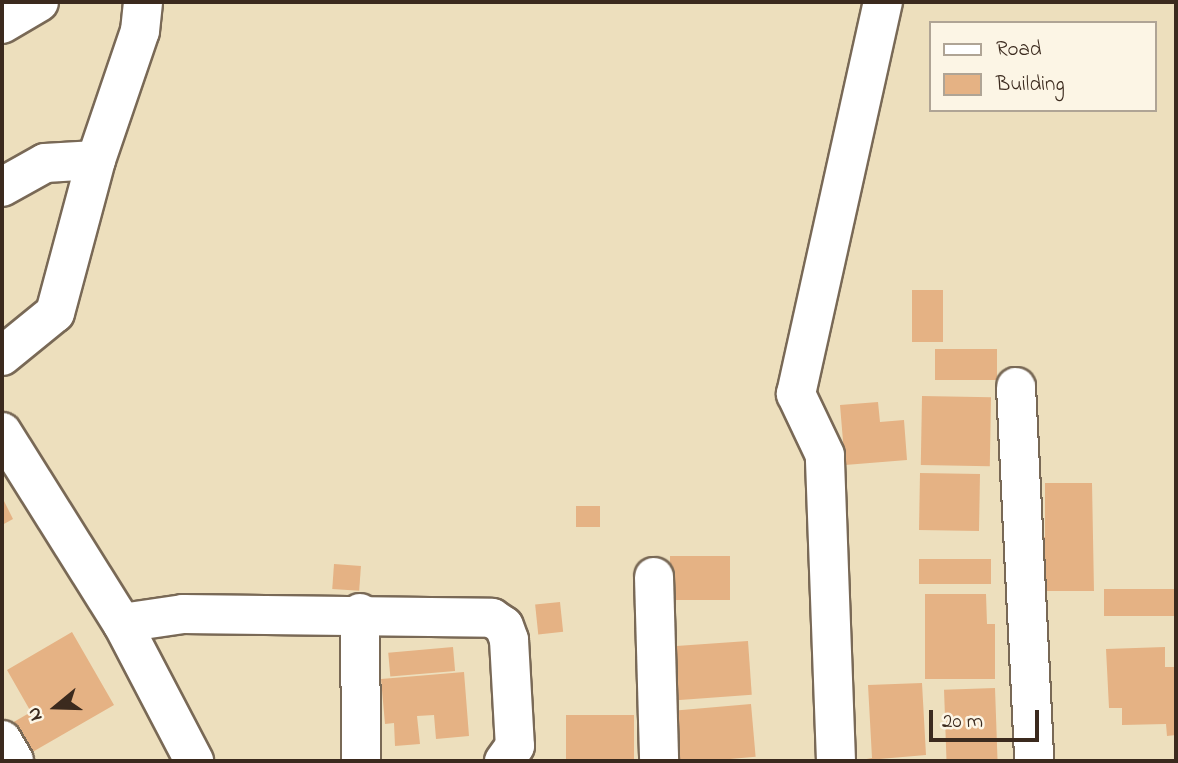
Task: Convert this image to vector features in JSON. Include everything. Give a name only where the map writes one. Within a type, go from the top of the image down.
[{"type":"street","points":[[2,24],[39,2]]},
{"type":"street","points":[[2,356],[55,313],[96,160],[140,31],[143,2]]},
{"type":"street","points":[[836,761],[825,455],[796,394],[883,2]]},
{"type":"street","points":[[2,187],[45,163],[96,160]]},
{"type":"street","points":[[1016,387],[1034,761]]},
{"type":"street","points":[[2,432],[122,623],[194,761]]},
{"type":"street","points":[[654,577],[659,761]]},
{"type":"street","points":[[122,623],[183,614],[360,613],[492,618],[504,626],[516,746],[504,761]]},
{"type":"street","points":[[360,613],[361,761]]},
{"type":"street","points":[[2,740],[14,761]]},
{"type":"building","points":[[912,290],[943,290],[943,342],[912,342]]},
{"type":"building","points":[[935,349],[997,349],[997,380],[935,380]]},
{"type":"building","points":[[922,396],[991,397],[990,466],[921,465]]},
{"type":"building","points":[[878,402],[880,422],[904,420],[907,460],[845,465],[840,405]]},
{"type":"building","points":[[920,473],[980,474],[979,531],[919,530]]},
{"type":"building","points":[[1045,483],[1092,483],[1094,591],[1030,591],[1029,538],[1045,537]]},
{"type":"building","points":[[2,497],[13,519],[2,525]]},
{"type":"building","points":[[576,506],[600,506],[600,527],[576,527]]},
{"type":"building","points":[[670,556],[730,556],[730,600],[670,600]]},
{"type":"building","points":[[919,559],[991,559],[991,584],[919,584]]},
{"type":"building","points":[[334,564],[361,566],[359,591],[332,589]]},
{"type":"building","points":[[1104,589],[1176,589],[1176,616],[1104,616]]},
{"type":"building","points":[[925,594],[986,594],[987,624],[995,624],[995,679],[925,679]]},
{"type":"building","points":[[560,602],[563,632],[538,634],[535,605]]},
{"type":"building","points":[[72,632],[114,705],[29,754],[12,723],[31,712],[7,670]]},
{"type":"building","points":[[748,641],[752,695],[673,700],[669,647]]},
{"type":"building","points":[[453,647],[455,671],[390,677],[388,653]]},
{"type":"building","points":[[1165,647],[1165,667],[1176,667],[1176,735],[1167,736],[1166,724],[1122,725],[1122,708],[1109,708],[1106,649]]},
{"type":"building","points":[[464,672],[469,736],[436,739],[434,715],[417,716],[420,744],[395,746],[394,723],[385,724],[381,679]]},
{"type":"building","points":[[922,683],[926,755],[856,761],[872,758],[868,685]]},
{"type":"building","points":[[995,688],[998,761],[947,761],[944,690]]},
{"type":"building","points":[[751,704],[756,757],[675,761],[670,711]]},
{"type":"building","points":[[566,715],[634,715],[634,761],[566,761]]}]
